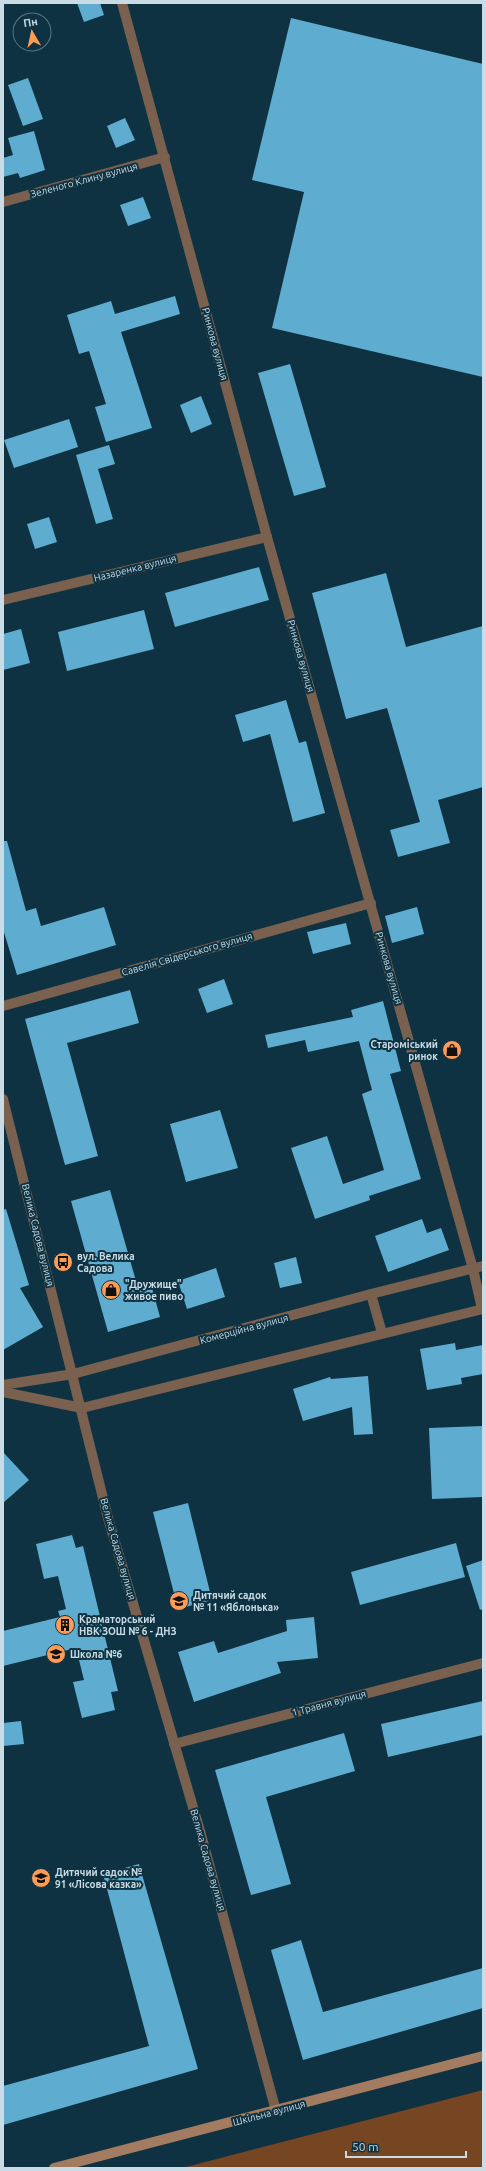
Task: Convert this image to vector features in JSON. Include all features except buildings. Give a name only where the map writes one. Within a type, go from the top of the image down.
[{"type":"main road","name":"Шкільна вулиця","points":[[54,2168],[276,2112],[483,2056]]},
{"type":"street","name":"Ринкова вулиця","points":[[122,3],[267,536],[371,903],[478,1268],[483,1309]]},
{"type":"street","name":"Зеленого Клину вулиця","points":[[3,202],[165,157]]},
{"type":"street","name":"Назаренка вулиця","points":[[3,600],[267,536]]},
{"type":"street","name":"Савелія Свідерського вулиця","points":[[3,1006],[371,903]]},
{"type":"street","name":"Велика Садова вулиця","points":[[3,1100],[82,1408],[108,1518],[224,1918],[276,2112]]},
{"type":"street","name":"Комерційна вулиця","points":[[3,1385],[73,1374],[371,1294],[478,1268]]},
{"type":"street","points":[[371,1294],[382,1333]]},
{"type":"street","points":[[3,1392],[82,1408],[483,1309]]},
{"type":"street","name":"1 Травня вулиця","points":[[174,1744],[483,1663]]},
{"type":"shaded area","points":[[483,2090],[483,2168],[182,2168]]},
{"type":"place","name":"Староміський ринок","points":[[452,1050]]},
{"type":"place","name":"вул. Велика Садова","points":[[63,1262]]},
{"type":"place","name":"\"Дружище\" живое пиво","points":[[111,1290]]},
{"type":"place","name":"Дитячий садок № 11 «Яблонька»","points":[[179,1601]]},
{"type":"place","name":"Краматорський НВК ЗОШ № 6 - ДНЗ","points":[[65,1625]]},
{"type":"place","name":"Школа №6","points":[[56,1654]]},
{"type":"place","name":"Дитячий садок № 91 «Лісова казка»","points":[[41,1878]]}]
